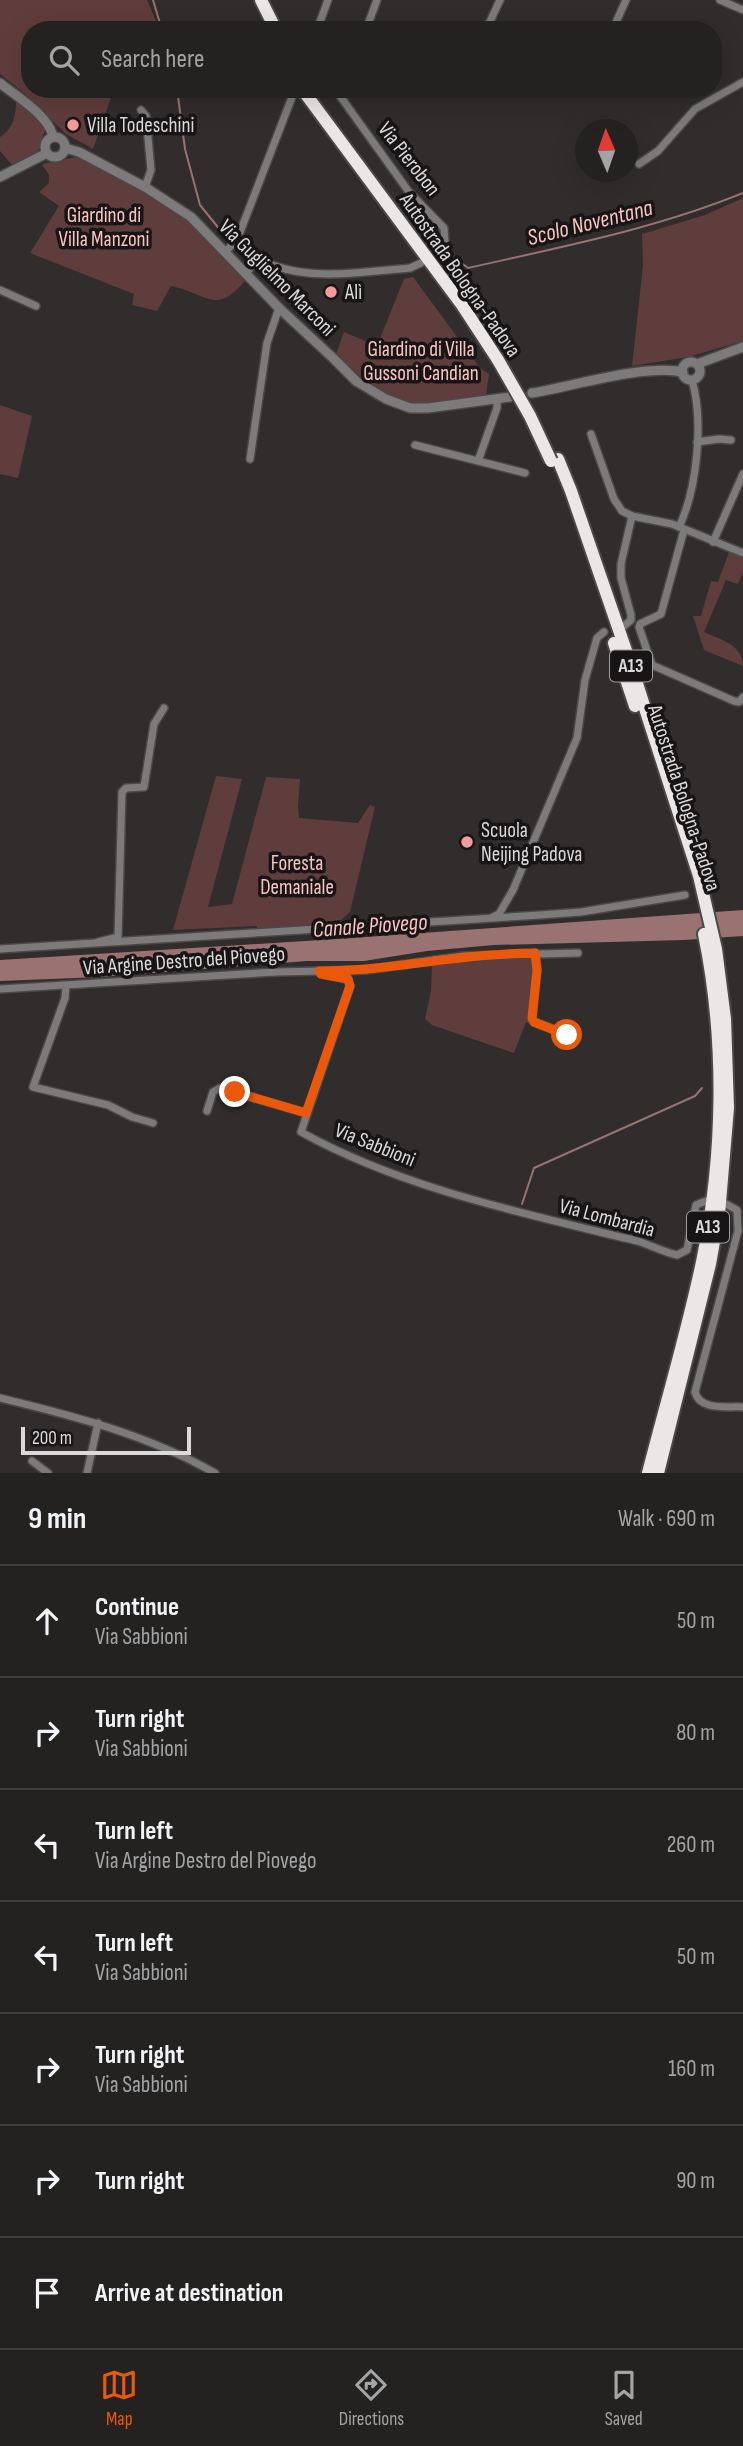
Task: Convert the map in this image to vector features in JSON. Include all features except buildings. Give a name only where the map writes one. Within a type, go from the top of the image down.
[{"type":"highway","points":[[253,0],[264,21]]},
{"type":"highway","points":[[261,0],[272,21]]},
{"type":"highway","name":"Autostrada Bologna-Padova","points":[[303,98],[502,359]]},
{"type":"highway","name":"Autostrada Bologna-Padova","points":[[319,98],[473,308],[554,460],[695,876],[726,1044],[728,1108],[719,1213],[710,1264],[658,1473]]},
{"type":"highway","name":"Autostrada Bologna-Padova","points":[[648,1473],[699,1275],[710,1210],[719,1097],[715,974]]},
{"type":"street","points":[[320,21],[328,0]]},
{"type":"street","points":[[369,21],[377,0]]},
{"type":"street","points":[[490,21],[500,0]]},
{"type":"street","points":[[617,21],[626,0]]},
{"type":"street","points":[[720,0],[743,10]]},
{"type":"street","points":[[722,94],[743,82]]},
{"type":"street","points":[[0,83],[46,123],[53,136]]},
{"type":"street","points":[[225,252],[236,243],[295,98]]},
{"type":"street","name":"Via Pierobon","points":[[341,98],[409,192],[444,228],[446,237],[440,251]]},
{"type":"street","points":[[639,164],[658,151],[695,109],[715,98]]},
{"type":"street","points":[[141,110],[146,116],[151,170],[145,187]]},
{"type":"street","points":[[53,136],[60,138],[65,148],[62,154],[56,157],[47,153],[44,145],[47,139],[53,136]]},
{"type":"street","name":"Via Guglielmo Marconi","points":[[65,148],[79,152],[145,187],[191,217],[279,308],[356,381],[386,400],[410,408],[428,408],[510,397]]},
{"type":"street","points":[[0,177],[47,153]]},
{"type":"street","points":[[236,243],[257,259],[293,271],[325,275],[410,268],[421,263]]},
{"type":"street","points":[[246,274],[257,259]]},
{"type":"street","points":[[0,290],[36,306]]},
{"type":"street","points":[[250,459],[267,343],[279,308]]},
{"type":"street","points":[[682,372],[686,364],[697,364],[743,347]]},
{"type":"street","points":[[532,393],[651,370],[673,369],[692,380],[698,378],[700,373],[697,364]]},
{"type":"street","points":[[692,380],[696,395],[697,442],[691,494],[661,614],[639,627],[652,665],[734,701],[739,702],[743,697]]},
{"type":"street","points":[[478,461],[497,408],[497,399]]},
{"type":"street","points":[[591,433],[614,499],[622,511],[682,529],[743,553]]},
{"type":"street","points":[[697,442],[731,440]]},
{"type":"street","points":[[415,445],[525,473]]},
{"type":"street","points":[[713,542],[743,474]]},
{"type":"street","points":[[624,626],[631,620],[631,615],[621,578],[621,564],[629,519],[632,516]]},
{"type":"street","points":[[485,918],[499,914],[513,890],[577,738],[582,695],[593,648],[597,638],[604,632]]},
{"type":"street","points":[[91,945],[118,937],[122,792],[126,788],[144,787],[154,724],[164,708]]},
{"type":"street","points":[[0,949],[581,912],[685,895]]},
{"type":"street","points":[[535,953],[537,970],[532,1018],[534,1022],[567,1035]]},
{"type":"street","name":"Via Argine Destro del Piovego","points":[[0,989],[276,971],[366,970],[464,956],[578,953]]},
{"type":"street","points":[[207,1111],[213,1092],[220,1087],[306,1113],[350,986],[348,979],[321,974],[319,971]]},
{"type":"street","points":[[66,986],[65,998],[33,1087],[108,1105],[132,1117],[153,1123]]},
{"type":"street","name":"Via Sabbioni","points":[[306,1113],[301,1132],[314,1139],[375,1168],[462,1195]]},
{"type":"street","name":"Via Lombardia","points":[[462,1195],[570,1226],[637,1241],[677,1255],[687,1250],[696,1205],[706,1201]]},
{"type":"street","points":[[726,1204],[737,1210],[738,1231],[695,1392],[699,1401],[704,1404],[743,1407]]},
{"type":"street","points":[[0,1398],[126,1432],[215,1473]]},
{"type":"street","points":[[87,1473],[99,1423]]},
{"type":"street","points":[[32,1461],[48,1473]]},
{"type":"green space","points":[[0,0],[147,0],[156,21],[21,21],[21,90],[0,74]]},
{"type":"green space","points":[[29,98],[111,98],[93,149],[66,134]]},
{"type":"green space","points":[[16,99],[41,122],[45,130],[38,151],[13,166],[0,151],[0,137],[13,121]]},
{"type":"green space","name":"Giardino di Villa Manzoni","points":[[77,157],[109,172],[185,217],[246,280],[227,297],[219,300],[211,300],[171,286],[157,311],[132,305],[134,294],[30,253],[59,206],[39,192],[49,183],[49,175],[42,164]]},
{"type":"green space","points":[[743,198],[743,341],[688,357],[632,366],[643,265],[642,234],[705,215]]},
{"type":"green space","name":"Giardino di Villa Gussoni Candian","points":[[413,277],[480,368],[489,374],[486,395],[425,403],[395,399],[372,386],[336,354],[344,332],[377,346],[404,279]]},
{"type":"green space","points":[[0,405],[32,416],[18,478],[0,474]]},
{"type":"green space","points":[[729,552],[743,558],[743,572],[738,584],[726,580],[704,632],[735,648],[743,666],[704,650],[693,616],[701,616],[711,581],[718,582]]},
{"type":"green space","name":"Foresta Demaniale","points":[[216,776],[242,779],[208,907],[232,904],[266,777],[300,779],[299,818],[358,823],[370,805],[375,807],[350,912],[342,919],[343,926],[259,934],[257,926],[173,930]]},
{"type":"green space","points":[[529,956],[534,966],[530,1024],[526,1022],[514,1053],[432,1025],[425,1019],[431,991],[432,963]]},
{"type":"shaded area","points":[[743,910],[743,936],[494,945],[427,951],[364,961],[307,961],[100,977],[0,981],[0,960]]},
{"type":"waterway","name":"Scolo Noventana","points":[[153,0],[159,21]]},
{"type":"waterway","name":"Scolo Noventana","points":[[178,98],[185,149],[200,205],[229,241]]},
{"type":"waterway","name":"Scolo Noventana","points":[[446,251],[468,268],[642,227],[743,193]]},
{"type":"waterway","points":[[522,1204],[534,1168],[695,1096],[702,1088]]},
{"type":"place","name":"Villa Todeschini","points":[[73,125]]},
{"type":"place","name":"Alì","points":[[331,292]]},
{"type":"place","name":"Scuola Neijing Padova","points":[[467,842]]},
{"type":"route","points":[[235,1092],[306,1113],[350,986],[348,979],[321,974],[319,971],[366,970],[464,956],[535,953],[537,970],[532,1018],[534,1022],[567,1035]]},
{"type":"water label","name":"Canale Piovego","points":[[370,926]]}]
